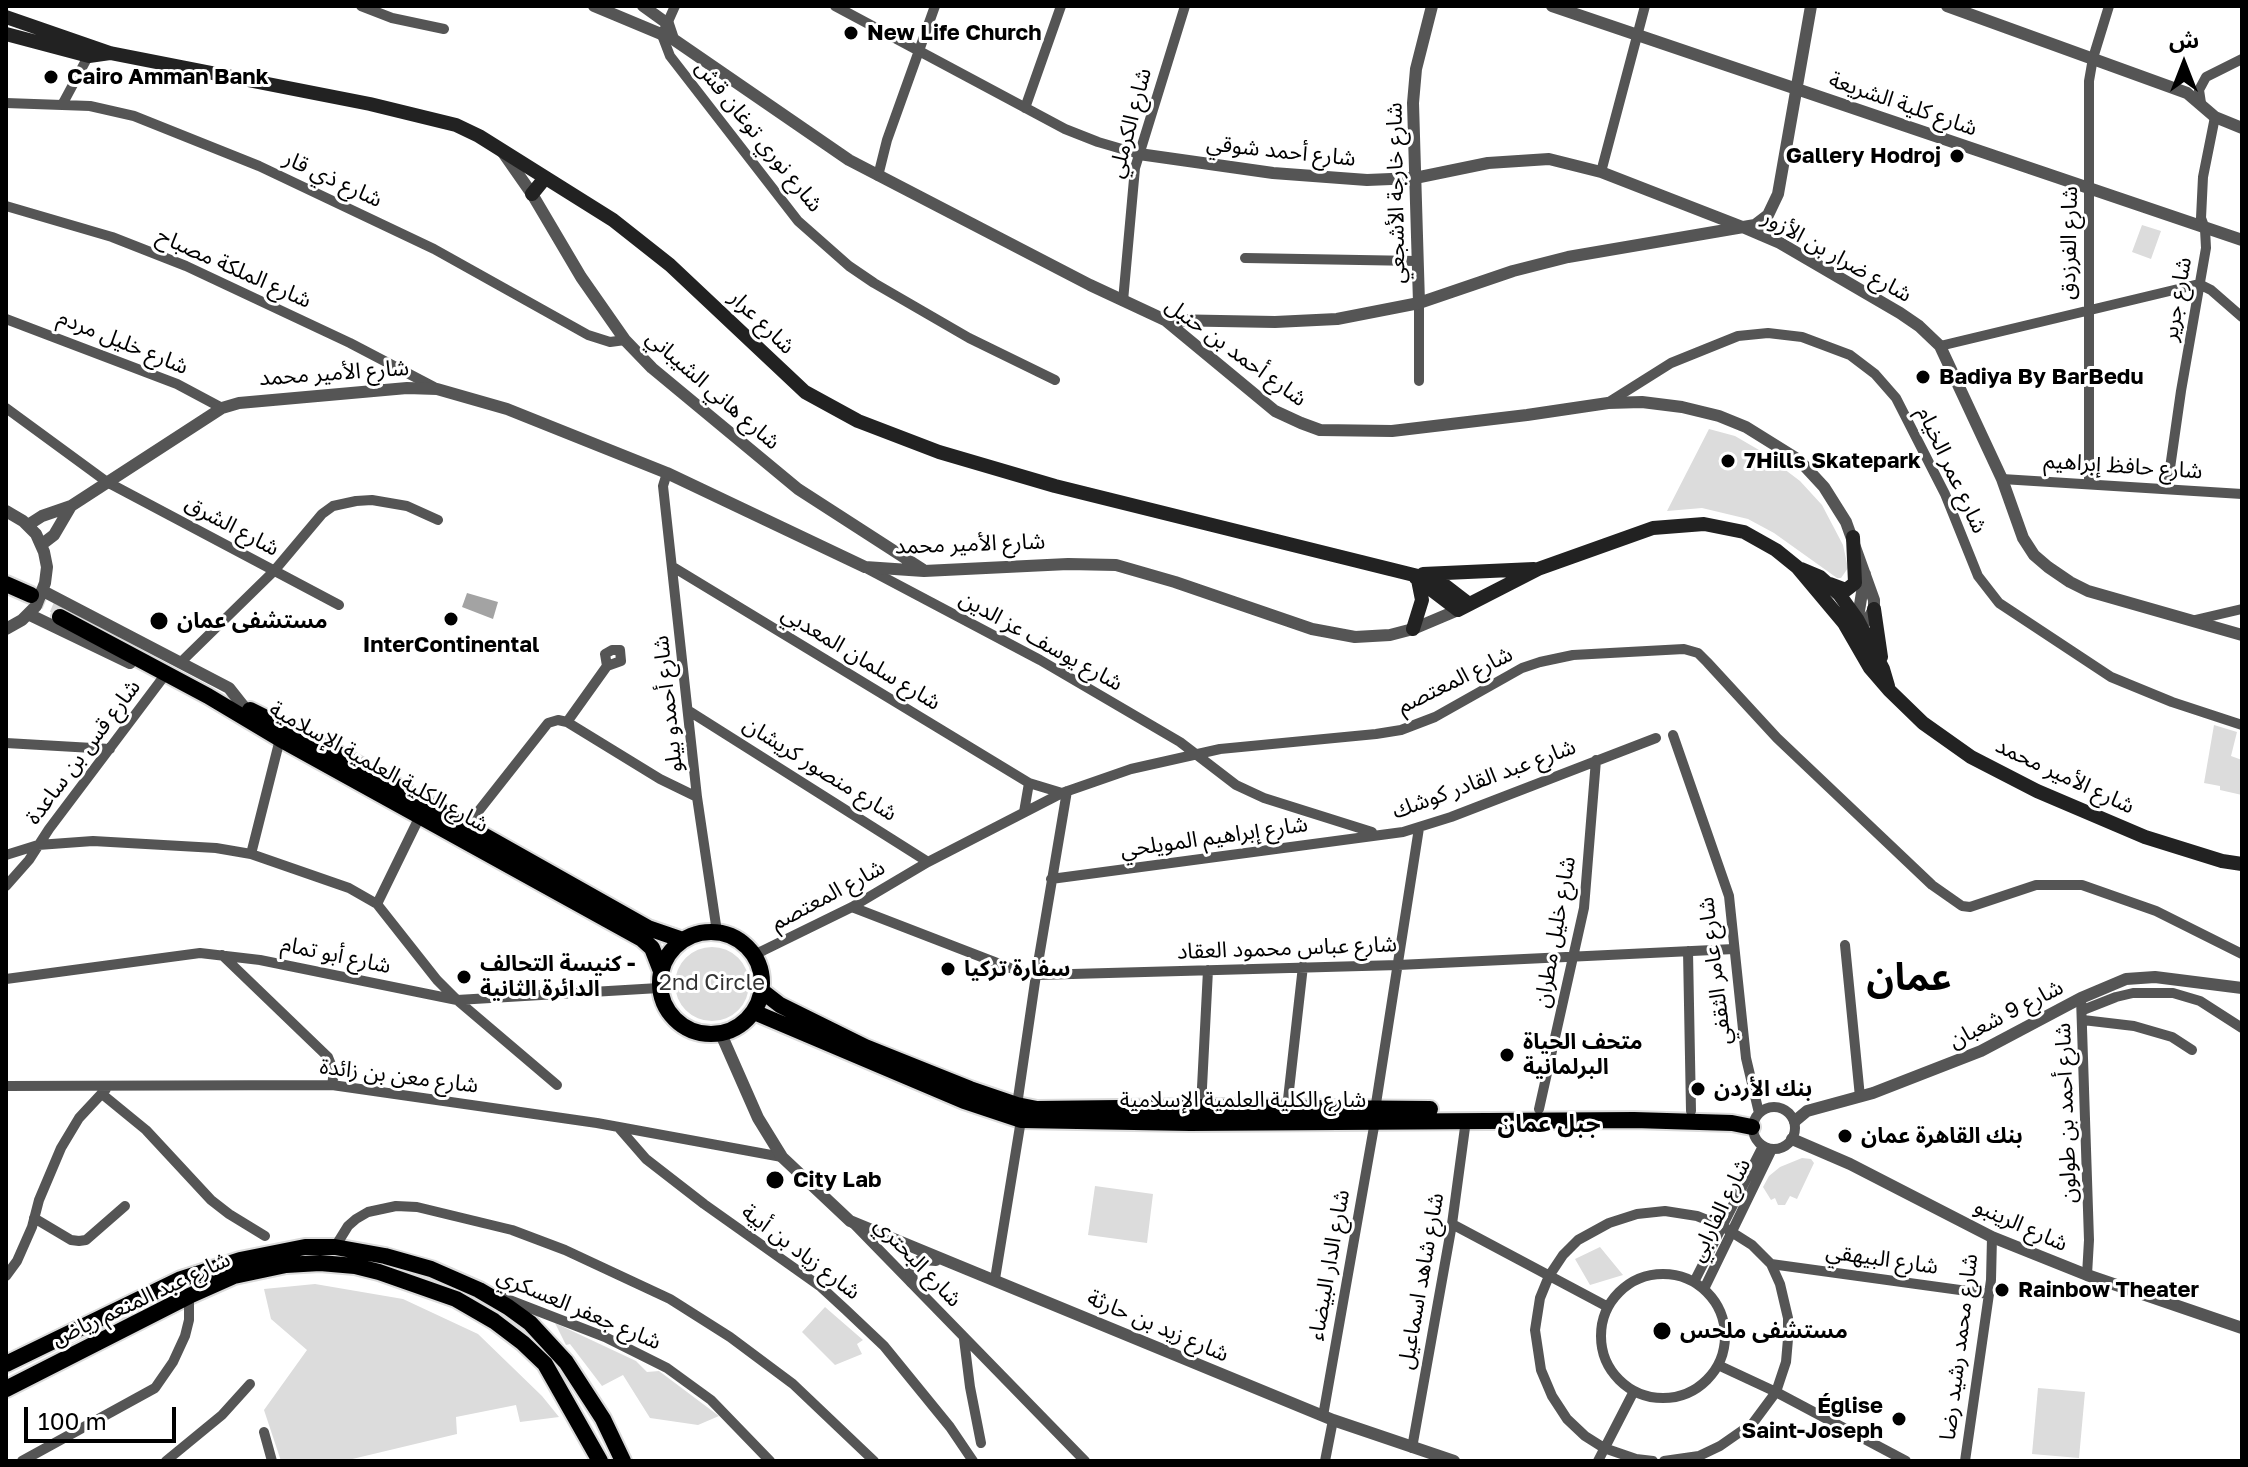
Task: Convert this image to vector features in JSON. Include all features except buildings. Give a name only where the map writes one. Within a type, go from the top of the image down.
[{"type":"main road","name":"شارع عرار","points":[[6,17],[91,50]]},
{"type":"main road","name":"شارع عرار","points":[[6,34],[424,116],[456,125],[499,148],[640,240],[805,392],[858,421],[939,452],[1055,486],[1443,584],[1463,607]]},
{"type":"main road","points":[[532,194],[545,178]]},
{"type":"main road","name":"شارع الأمير محمد","points":[[1463,607],[1538,569],[1653,528],[1692,523],[1718,525],[1744,532],[1776,550],[1797,567],[1855,627],[1883,669],[1889,690]]},
{"type":"main road","points":[[1820,577],[1838,588],[1846,590],[1852,587],[1856,569],[1853,537]]},
{"type":"main road","name":"شارع الأمير محمد","points":[[1797,567],[1820,577],[1839,594],[1870,668],[1889,690],[1923,723],[1971,757],[2037,791],[2171,847],[2242,864]]},
{"type":"main road","points":[[1413,629],[1422,600],[1415,578],[1448,571],[1538,569]]},
{"type":"main road","points":[[6,584],[33,601]]},
{"type":"main road","points":[[6,593],[33,601]]},
{"type":"main road","points":[[1874,609],[1883,669]]},
{"type":"main road","name":"شارع الكلية العلمية الإسلامية","points":[[63,613],[241,710],[350,760],[648,928],[683,940]]},
{"type":"main road","name":"شارع الكلية العلمية الإسلامية","points":[[241,710],[280,739],[421,814],[642,939],[652,948],[660,980]]},
{"type":"main road","points":[[705,932],[717,932],[735,938],[754,955],[762,972],[762,991],[754,1012],[745,1022],[721,1034],[695,1032],[684,1027],[666,1010],[660,980],[673,949],[683,940],[705,932]]},
{"type":"main road","name":"شارع الكلية العلمية الإسلامية","points":[[762,991],[780,1005],[865,1047],[970,1089],[1019,1113],[1037,1109],[1201,1107],[1287,1108],[1466,1120],[1732,1123],[1756,1119]]},
{"type":"main road","name":"شارع الكلية العلمية الإسلامية","points":[[754,1012],[950,1096],[1019,1113],[1190,1123],[1539,1109],[1691,1111],[1756,1119]]},
{"type":"main road","name":"شارع عبد المنعم رياض","points":[[6,1364],[181,1279],[240,1260],[305,1247],[335,1247],[431,1269],[479,1290],[530,1323],[566,1362],[603,1419],[623,1461]]},
{"type":"main road","name":"شارع عبد المنعم رياض","points":[[6,1389],[234,1276],[286,1265],[320,1263],[355,1266],[456,1299],[494,1321],[523,1343],[545,1364],[600,1461]]},
{"type":"main road","points":[[592,1443],[593,1461]]},
{"type":"street","points":[[361,6],[392,18],[444,29]]},
{"type":"street","name":"شارع أحمد بن حنبل","points":[[594,6],[668,33]]},
{"type":"street","name":"شارع أحمد بن حنبل","points":[[643,6],[668,33],[808,134],[878,176],[1165,320],[1275,411],[1320,430],[1392,431],[1608,403],[1642,402],[1719,416],[1763,436],[1799,460],[1835,503],[1853,537],[1874,609]]},
{"type":"street","points":[[668,33],[675,6]]},
{"type":"street","name":"شارع أحمد شوقي","points":[[835,6],[1081,136],[1139,154],[1328,179],[1415,178],[1488,163],[1533,159],[1567,162],[1601,172],[1745,228]]},
{"type":"street","points":[[878,176],[887,140],[935,6]]},
{"type":"street","points":[[1025,108],[1061,6]]},
{"type":"street","name":"شارع الكرملي","points":[[1123,301],[1132,186],[1185,6]]},
{"type":"street","name":"شارع خارجة الأشجعي","points":[[1419,381],[1414,83],[1432,6]]},
{"type":"street","name":"شارع كلية الشريعة","points":[[1552,6],[2242,240]]},
{"type":"street","points":[[1601,172],[1645,6]]},
{"type":"street","points":[[1745,228],[1764,219],[1775,203],[1811,6]]},
{"type":"street","points":[[1947,6],[2187,93],[2215,117],[2242,128]]},
{"type":"street","name":"شارع الفرزدق","points":[[2089,483],[2089,81],[2109,6]]},
{"type":"street","name":"شارع نوري توغان قش","points":[[668,33],[670,56],[798,221],[849,266],[942,324],[1055,380]]},
{"type":"street","points":[[62,105],[91,50]]},
{"type":"street","points":[[2201,103],[2199,90],[2206,77],[2242,59]]},
{"type":"street","name":"شارع ذي قار","points":[[6,103],[99,107],[134,116],[259,166],[434,249],[588,335],[610,342],[625,340]]},
{"type":"street","name":"شارع جرير","points":[[2167,489],[2206,248],[2201,218],[2203,177],[2215,117]]},
{"type":"street","name":"شارع هاني الشيباني","points":[[499,148],[532,194],[572,264],[625,340],[679,392],[798,489],[924,571]]},
{"type":"street","name":"شارع الملكة مصباح","points":[[6,206],[112,237],[186,266],[350,343],[437,389]]},
{"type":"street","points":[[1702,232],[1710,224],[1706,211]]},
{"type":"street","name":"شارع ضرار بن الأزور","points":[[1165,320],[1275,322],[1337,319],[1419,303],[1541,264],[1702,232],[1745,228],[1780,243],[1900,313],[1940,346],[2002,479],[2023,538],[2034,555],[2048,567],[2088,591],[2242,635]]},
{"type":"street","points":[[1245,258],[1417,261]]},
{"type":"street","points":[[1940,346],[2199,284],[2211,290],[2242,317]]},
{"type":"street","name":"شارع خليل مردم","points":[[6,319],[177,384],[222,408]]},
{"type":"street","name":"شارع عمر الخيام","points":[[1608,403],[1671,363],[1738,336],[1768,333],[1790,335],[1816,340],[1850,355],[1875,374],[1896,398],[1945,494],[1978,576],[1999,603],[2111,677],[2172,702],[2242,725]]},
{"type":"street","name":"شارع الأمير محمد","points":[[28,525],[42,516],[71,506],[222,408],[256,400],[407,388],[437,389],[507,409],[667,473],[865,567],[924,571],[1068,564],[1116,565],[1175,582],[1261,613],[1340,635],[1371,637],[1413,629],[1463,607]]},
{"type":"street","name":"شارع الشرق","points":[[6,408],[107,482],[339,605]]},
{"type":"street","name":"شارع أحمدو بيلو","points":[[667,473],[663,486],[697,797],[717,932]]},
{"type":"street","name":"شارع حافظ إبراهيم","points":[[2002,479],[2242,494]]},
{"type":"street","points":[[181,662],[274,571],[322,514],[333,506],[372,500],[407,506],[438,520]]},
{"type":"street","name":"شارع الأمير محمد","points":[[41,545],[54,535],[71,506]]},
{"type":"street","points":[[6,511],[28,525],[41,545],[47,567],[33,601],[6,629]]},
{"type":"street","name":"شارع سلمان المعدبي","points":[[673,567],[1029,783],[1065,792]]},
{"type":"street","name":"شارع يوسف عز الدين","points":[[865,567],[998,636],[1197,753]]},
{"type":"street","name":"شارع أحمد بن حنبل","points":[[1855,627],[1865,570]]},
{"type":"street","points":[[33,601],[181,662],[229,688],[241,710]]},
{"type":"street","points":[[33,601],[52,624],[213,706],[241,710]]},
{"type":"street","points":[[1855,627],[1874,609]]},
{"type":"street","points":[[2195,620],[2242,609]]},
{"type":"street","name":"شارع المعتصم","points":[[754,955],[852,907],[928,862],[1024,812],[1065,792],[1131,769],[1197,753],[1250,745],[1401,730],[1435,717],[1522,668],[1540,662],[1573,655],[1684,649],[1698,653],[1777,738],[1932,885],[1962,906],[1970,907],[2036,885],[2082,885],[2156,911],[2242,954]]},
{"type":"street","points":[[567,722],[607,666]]},
{"type":"street","name":"شارع قس بن ساعدة","points":[[6,886],[29,860],[162,679]]},
{"type":"street","name":"شارع منصور كريشان","points":[[689,711],[928,862]]},
{"type":"street","points":[[466,827],[548,723],[558,720],[567,722],[660,779],[697,797]]},
{"type":"street","name":"شارع عامر الثقفي","points":[[1673,735],[1727,890],[1756,1119]]},
{"type":"street","name":"شارع عبد القادر كوشك","points":[[1197,753],[1236,785],[1264,798],[1382,835],[1419,828],[1656,738]]},
{"type":"street","points":[[251,854],[280,739]]},
{"type":"street","points":[[6,743],[110,749]]},
{"type":"street","name":"شارع خليل مطران","points":[[1539,1109],[1584,908],[1596,760]]},
{"type":"street","points":[[1024,812],[1029,783]]},
{"type":"street","points":[[995,1279],[1036,975],[1065,792]]},
{"type":"street","points":[[377,904],[421,814]]},
{"type":"street","name":"شارع الدار البيضاء","points":[[1325,1461],[1328,1418],[1419,828]]},
{"type":"street","name":"شارع إبراهيم المويلحي","points":[[1051,879],[1382,835]]},
{"type":"street","points":[[6,855],[38,845],[93,841],[187,845],[251,854],[349,888],[377,904],[437,980],[557,1085]]},
{"type":"street","name":"شارع عباس محمود العقاد","points":[[852,907],[983,958],[1036,975],[1398,965],[1734,949]]},
{"type":"street","points":[[1845,945],[1860,1097]]},
{"type":"street","points":[[1688,951],[1691,1111]]},
{"type":"street","name":"شارع أبو تمام","points":[[6,979],[184,954],[220,954],[457,1000],[660,980]]},
{"type":"street","points":[[220,954],[328,1057],[334,1072],[332,1085]]},
{"type":"street","points":[[1287,1108],[1303,966]]},
{"type":"street","points":[[1201,1107],[1208,970]]},
{"type":"street","name":"شارع 9 شعبان","points":[[1795,1121],[1807,1111],[1860,1097],[1934,1071],[2082,1009],[2126,979],[2155,977],[2242,988]]},
{"type":"street","points":[[2082,1009],[2133,993],[2173,993],[2200,1001],[2242,1028]]},
{"type":"street","points":[[2082,1009],[2172,1037],[2192,1050]]},
{"type":"street","name":"شارع أحمد بن طولون","points":[[2082,1009],[2089,1240],[2087,1275]]},
{"type":"street","name":"شارع البحتري","points":[[721,1034],[758,1118],[782,1157],[912,1282],[1085,1461]]},
{"type":"street","name":"شارع معن بن زائدة","points":[[6,1086],[105,1090],[332,1085],[597,1123],[782,1157]]},
{"type":"street","points":[[6,1276],[17,1261],[61,1148],[79,1118],[105,1090],[211,1200],[265,1236]]},
{"type":"street","points":[[1776,1106],[1788,1111],[1795,1121],[1792,1139],[1782,1147],[1768,1148],[1755,1137],[1756,1119],[1776,1106]]},
{"type":"street","points":[[1807,1111],[1804,1126],[1807,1144]]},
{"type":"street","name":"شارع شاهد اسماعيل","points":[[1412,1448],[1452,1224],[1466,1120]]},
{"type":"street","name":"شارع زياد بن أبية","points":[[619,1128],[646,1159],[821,1287],[846,1310],[884,1346],[950,1427],[973,1461]]},
{"type":"street","name":"شارع الرينبو","points":[[1792,1139],[1992,1237],[2087,1275],[2242,1328]]},
{"type":"street","name":"شارع الفارابي","points":[[1694,1282],[1727,1229],[1768,1148]]},
{"type":"street","points":[[34,1218],[71,1240],[79,1241],[86,1240],[125,1206]]},
{"type":"street","points":[[335,1247],[356,1219],[368,1212],[396,1206],[417,1207],[499,1227],[565,1250],[670,1299],[730,1337],[793,1384],[874,1461]]},
{"type":"street","points":[[1653,1461],[1636,1459],[1604,1448],[1567,1419],[1552,1396],[1541,1370],[1535,1330],[1540,1298],[1549,1276],[1578,1240],[1609,1223],[1637,1214],[1665,1211],[1687,1214],[1727,1229],[1752,1245],[1771,1264],[1780,1284],[1788,1318],[1786,1362],[1776,1392],[1753,1423],[1720,1446],[1699,1456],[1664,1461]]},
{"type":"street","name":"شارع زيد بن حارثة","points":[[850,1221],[1328,1418],[1454,1461]]},
{"type":"street","points":[[1452,1224],[1608,1307]]},
{"type":"street","name":"شارع الفارابي","points":[[1704,1289],[1727,1229]]},
{"type":"street","name":"شارع محمد رشيد رضا","points":[[1965,1461],[1989,1294],[1992,1237]]},
{"type":"street","points":[[912,1282],[911,1270],[918,1261],[944,1261]]},
{"type":"street","name":"شارع البيهقي","points":[[1771,1264],[1989,1294]]},
{"type":"street","points":[[1651,1275],[1679,1276],[1704,1289],[1722,1315],[1725,1332],[1724,1349],[1718,1365],[1708,1378],[1681,1395],[1665,1398],[1634,1391],[1613,1373],[1602,1347],[1603,1320],[1608,1307],[1626,1286],[1651,1275]]},
{"type":"street","name":"شارع جعفر العسكري","points":[[479,1290],[605,1337],[667,1368],[711,1400],[770,1461]]},
{"type":"street","points":[[22,1461],[155,1388],[173,1362],[185,1336],[189,1296]]},
{"type":"street","points":[[964,1339],[981,1443]]},
{"type":"street","points":[[1718,1365],[1906,1461]]},
{"type":"street","points":[[166,1461],[222,1415],[250,1384]]},
{"type":"street","points":[[1598,1461],[1634,1391]]},
{"type":"street","points":[[264,1432],[272,1461]]},
{"type":"green space","points":[[2142,225],[2161,231],[2151,259],[2132,252]]},
{"type":"green space","points":[[1709,429],[1735,436],[1759,450],[1800,481],[1822,505],[1843,545],[1848,568],[1841,578],[1748,519],[1702,508],[1667,511]]},
{"type":"green space","points":[[2214,725],[2237,732],[2231,756],[2242,760],[2242,795],[2204,783]]},
{"type":"green space","name":"2nd Circle","points":[[712,947],[726,950],[738,958],[746,970],[749,984],[746,998],[738,1010],[726,1018],[712,1021],[698,1018],[686,1010],[678,998],[675,984],[678,970],[686,958],[698,950]]},
{"type":"green space","points":[[1802,1158],[1811,1159],[1814,1163],[1797,1199],[1790,1196],[1785,1205],[1778,1205],[1763,1187],[1769,1176],[1780,1167]]},
{"type":"green space","points":[[1095,1186],[1153,1194],[1147,1243],[1088,1235]]},
{"type":"green space","points":[[1600,1247],[1623,1275],[1590,1285],[1575,1259]]},
{"type":"green space","points":[[315,1284],[403,1299],[478,1334],[542,1396],[559,1417],[520,1422],[516,1405],[456,1417],[457,1434],[344,1461],[281,1461],[264,1410],[307,1350],[271,1319],[264,1289]]},
{"type":"green space","points":[[825,1307],[863,1340],[857,1344],[862,1354],[835,1365],[802,1332]]},
{"type":"green space","points":[[555,1323],[636,1361],[647,1372],[659,1371],[719,1416],[698,1425],[650,1418],[623,1375],[602,1386],[570,1344],[566,1345]]},
{"type":"green space","points":[[2038,1388],[2085,1392],[2079,1458],[2032,1454]]},
{"type":"shaded area","points":[[467,593],[498,602],[493,619],[462,607]]},
{"type":"tunnel","points":[[31,595],[66,610]]},
{"type":"place","name":"New Life Church","points":[[851,33]]},
{"type":"place","name":"Cairo Amman Bank","points":[[51,77]]},
{"type":"place","name":"Gallery Hodroj","points":[[1957,156]]},
{"type":"place","name":"Badiya By BarBedu","points":[[1923,377]]},
{"type":"place","name":"7Hills Skatepark","points":[[1728,461]]},
{"type":"place","name":"InterContinental","points":[[451,619]]},
{"type":"place","name":"مستشفى عمان","points":[[159,621]]},
{"type":"place","name":"سفارة تركيا","points":[[948,969]]},
{"type":"place","name":"كنيسة التحالف - الدائرة الثانية","points":[[464,977]]},
{"type":"place","name":"متحف الحياة البرلمانية","points":[[1507,1055]]},
{"type":"place","name":"بنك الأردن","points":[[1698,1089]]},
{"type":"place","name":"بنك القاهرة عمان","points":[[1845,1136]]},
{"type":"place","name":"City Lab","points":[[775,1180]]},
{"type":"place","name":"Rainbow Theater","points":[[2002,1290]]},
{"type":"place","name":"مستشفى ملحس","points":[[1662,1331]]},
{"type":"place","name":"Église Saint-Joseph","points":[[1899,1419]]},
{"type":"district","name":"عمان","points":[[1909,978]]},
{"type":"district","name":"جبل عمان","points":[[1549,1124]]}]
